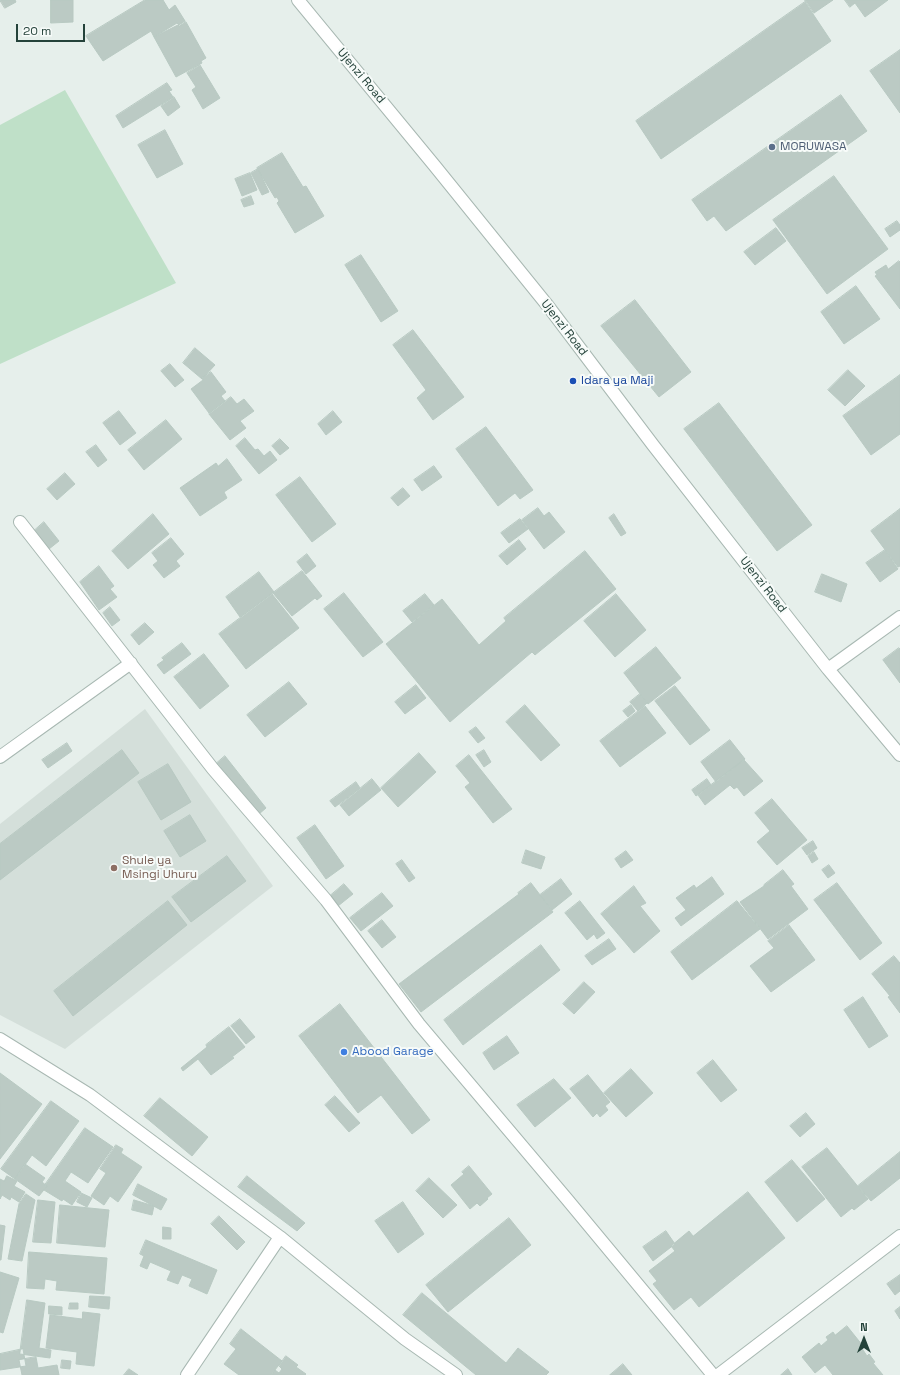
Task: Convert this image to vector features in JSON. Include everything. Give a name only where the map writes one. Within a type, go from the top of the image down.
[{"type":"street","name":"Ujenzi Road","points":[[298,0],[548,306],[653,444],[828,668],[900,755]]},
{"type":"street","points":[[20,522],[213,769],[326,900],[419,1024],[713,1375]]},
{"type":"street","points":[[828,668],[900,617]]},
{"type":"street","points":[[0,757],[131,663]]},
{"type":"street","points":[[1,1043],[90,1095],[280,1237],[405,1339],[456,1375]]},
{"type":"street","points":[[718,1375],[900,1236]]},
{"type":"street","points":[[187,1375],[280,1237]]},
{"type":"shaded area","points":[[145,709],[273,886],[65,1049],[0,1015],[0,824]]},
{"type":"green space","points":[[65,90],[176,283],[0,364],[0,125]]},
{"type":"building","points":[[0,0],[15,0],[16,2],[5,8]]},
{"type":"building","points":[[51,0],[73,0],[73,22],[51,23]]},
{"type":"building","points":[[145,0],[163,0],[169,10],[175,5],[185,21],[179,25],[177,23],[154,37],[151,31],[103,61],[86,36]]},
{"type":"building","points":[[805,0],[833,0],[814,13]]},
{"type":"building","points":[[845,0],[888,0],[865,17],[855,3],[850,7]]},
{"type":"building","points":[[805,2],[831,41],[661,159],[636,121]]},
{"type":"building","points":[[186,22],[206,58],[201,61],[202,63],[176,77],[154,37]]},
{"type":"building","points":[[900,50],[900,113],[870,71]]},
{"type":"building","points":[[200,65],[220,98],[203,109],[192,90],[196,87],[187,73]]},
{"type":"building","points":[[167,83],[172,90],[169,91],[173,97],[123,128],[116,116]]},
{"type":"building","points":[[841,95],[867,131],[726,231],[714,216],[707,221],[692,200]]},
{"type":"building","points":[[174,97],[180,107],[168,116],[161,106]]},
{"type":"building","points":[[165,130],[183,164],[157,178],[138,145]]},
{"type":"building","points":[[282,153],[303,187],[306,186],[324,216],[295,233],[277,203],[279,201],[277,197],[275,198],[257,168]]},
{"type":"building","points":[[258,169],[269,192],[262,195],[251,173]]},
{"type":"building","points":[[250,173],[257,190],[242,196],[235,179]]},
{"type":"building","points":[[834,176],[888,249],[827,294],[773,220]]},
{"type":"building","points":[[251,196],[254,204],[244,207],[241,200]]},
{"type":"building","points":[[897,221],[900,225],[900,230],[890,237],[885,229]]},
{"type":"building","points":[[776,228],[786,241],[755,265],[744,252]]},
{"type":"building","points":[[361,255],[398,311],[381,322],[345,265]]},
{"type":"building","points":[[899,261],[900,309],[875,276],[877,275],[875,272],[886,265],[888,269]]},
{"type":"building","points":[[856,286],[880,319],[844,344],[821,312]]},
{"type":"building","points":[[635,300],[691,372],[659,397],[601,326]]},
{"type":"building","points":[[413,330],[464,397],[433,420],[417,398],[426,390],[393,345]]},
{"type":"building","points":[[195,348],[215,365],[202,379],[183,363]]},
{"type":"building","points":[[170,364],[184,380],[175,387],[161,371]]},
{"type":"building","points":[[848,370],[865,386],[845,406],[828,390]]},
{"type":"building","points":[[211,372],[226,392],[221,396],[225,401],[209,413],[191,389],[203,380],[202,378]]},
{"type":"building","points":[[900,375],[900,434],[871,455],[843,416]]},
{"type":"building","points":[[231,397],[237,404],[244,399],[254,411],[240,421],[246,428],[230,440],[209,414]]},
{"type":"building","points":[[719,403],[812,525],[777,551],[684,429]]},
{"type":"building","points":[[119,411],[136,433],[120,445],[103,423]]},
{"type":"building","points":[[333,411],[342,422],[326,435],[318,424]]},
{"type":"building","points":[[166,420],[182,439],[144,470],[128,450]]},
{"type":"building","points":[[486,427],[533,490],[520,499],[515,493],[498,506],[456,449]]},
{"type":"building","points":[[245,438],[255,450],[258,449],[264,456],[270,451],[277,460],[259,474],[236,446]]},
{"type":"building","points":[[280,439],[289,448],[280,455],[272,446]]},
{"type":"building","points":[[96,445],[107,460],[98,467],[86,452]]},
{"type":"building","points":[[227,459],[242,480],[224,492],[227,498],[200,516],[180,488],[216,463],[218,466]]},
{"type":"building","points":[[434,466],[442,477],[422,491],[414,480]]},
{"type":"building","points":[[65,473],[75,484],[57,500],[47,489]]},
{"type":"building","points":[[300,477],[336,524],[312,542],[276,495]]},
{"type":"building","points":[[403,488],[410,496],[398,506],[391,498]]},
{"type":"building","points":[[538,508],[544,516],[549,512],[565,532],[544,549],[522,520]]},
{"type":"building","points":[[900,509],[900,566],[898,567],[871,531]]},
{"type":"building","points":[[153,514],[169,534],[128,569],[112,551]]},
{"type":"building","points":[[614,514],[626,533],[621,536],[609,518]]},
{"type":"building","points":[[520,519],[528,529],[509,543],[501,533]]},
{"type":"building","points":[[44,522],[59,541],[49,549],[34,531]]},
{"type":"building","points":[[171,538],[184,554],[176,561],[180,566],[164,578],[153,565],[158,561],[152,553]]},
{"type":"building","points":[[519,540],[526,549],[507,565],[499,556]]},
{"type":"building","points":[[885,550],[898,569],[880,582],[866,563]]},
{"type":"building","points":[[585,551],[616,589],[535,655],[532,652],[450,722],[386,644],[442,599],[479,645],[506,621],[504,618]]},
{"type":"building","points":[[307,554],[316,566],[306,574],[297,562]]},
{"type":"building","points":[[99,566],[114,586],[110,589],[117,597],[99,610],[80,582]]},
{"type":"building","points":[[302,571],[322,596],[317,600],[315,598],[292,616],[273,593]]},
{"type":"building","points":[[259,572],[274,592],[240,617],[226,597]]},
{"type":"building","points":[[822,574],[847,584],[841,602],[815,592]]},
{"type":"building","points":[[344,593],[383,642],[363,657],[324,609]]},
{"type":"building","points":[[272,594],[299,628],[246,669],[219,634]]},
{"type":"building","points":[[425,594],[434,605],[412,622],[403,611]]},
{"type":"building","points":[[616,594],[646,630],[615,657],[584,621]]},
{"type":"building","points":[[110,607],[120,620],[112,626],[103,613]]},
{"type":"building","points":[[145,623],[154,632],[139,645],[131,635]]},
{"type":"building","points":[[182,643],[191,654],[164,674],[157,665],[164,660],[162,658]]},
{"type":"building","points":[[656,647],[681,678],[648,704],[624,673]]},
{"type":"building","points":[[899,648],[900,649],[900,683],[883,660]]},
{"type":"building","points":[[204,654],[229,686],[200,709],[174,677]]},
{"type":"building","points":[[289,682],[307,704],[265,737],[247,715]]},
{"type":"building","points":[[416,685],[426,698],[405,714],[395,702]]},
{"type":"building","points":[[675,686],[710,730],[690,745],[655,701]]},
{"type":"building","points":[[640,694],[647,703],[638,711],[630,702]]},
{"type":"building","points":[[525,705],[560,745],[541,761],[506,722]]},
{"type":"building","points":[[631,705],[635,711],[628,717],[623,711]]},
{"type":"building","points":[[645,706],[666,733],[620,767],[600,741]]},
{"type":"building","points":[[476,727],[485,738],[478,743],[469,732]]},
{"type":"building","points":[[730,740],[745,759],[716,782],[701,762]]},
{"type":"building","points":[[67,743],[72,751],[48,768],[42,760]]},
{"type":"building","points":[[122,750],[139,773],[0,880],[0,844]]},
{"type":"building","points":[[484,750],[491,762],[484,767],[476,755]]},
{"type":"building","points":[[419,753],[436,772],[398,807],[381,788]]},
{"type":"building","points":[[469,755],[512,809],[493,823],[465,787],[470,783],[456,766]]},
{"type":"building","points":[[225,756],[266,808],[259,814],[217,763]]},
{"type":"building","points":[[744,760],[763,781],[744,796],[737,787],[734,789],[730,785],[705,805],[698,795]]},
{"type":"building","points":[[168,764],[191,802],[161,820],[138,782]]},
{"type":"building","points":[[372,779],[381,790],[349,816],[340,805]]},
{"type":"building","points":[[707,779],[711,785],[696,796],[692,790]]},
{"type":"building","points":[[356,782],[360,788],[335,807],[330,801]]},
{"type":"building","points":[[772,799],[807,840],[777,865],[757,842],[770,831],[755,813]]},
{"type":"building","points":[[190,815],[206,841],[180,857],[164,831]]},
{"type":"building","points":[[315,825],[344,866],[326,879],[297,838]]},
{"type":"building","points":[[813,841],[817,848],[807,855],[802,848]]},
{"type":"building","points":[[526,850],[545,857],[541,869],[522,863]]},
{"type":"building","points":[[626,851],[633,860],[621,868],[615,859]]},
{"type":"building","points":[[814,852],[818,859],[812,863],[808,856]]},
{"type":"building","points":[[227,856],[246,881],[191,922],[172,897]]},
{"type":"building","points":[[402,860],[415,878],[409,882],[396,864]]},
{"type":"building","points":[[829,865],[835,873],[828,878],[822,870]]},
{"type":"building","points":[[783,870],[794,884],[791,886],[808,909],[768,939],[740,902],[764,886]]},
{"type":"building","points":[[712,877],[724,894],[681,926],[675,918],[686,910],[676,898],[694,885],[696,888]]},
{"type":"building","points":[[561,879],[572,894],[552,910],[540,895]]},
{"type":"building","points":[[531,883],[553,912],[421,1012],[399,984],[519,894],[518,893]]},
{"type":"building","points":[[837,883],[882,943],[860,960],[814,900]]},
{"type":"building","points":[[344,884],[353,894],[338,906],[330,896]]},
{"type":"building","points":[[634,886],[646,903],[640,906],[660,931],[634,953],[601,914]]},
{"type":"building","points":[[382,893],[393,906],[361,931],[350,918]]},
{"type":"building","points":[[168,901],[187,925],[73,1016],[54,991]]},
{"type":"building","points":[[580,901],[605,933],[597,939],[594,934],[587,940],[565,913]]},
{"type":"building","points":[[737,901],[760,929],[692,980],[671,952]]},
{"type":"building","points":[[382,920],[396,937],[382,948],[368,931]]},
{"type":"building","points":[[789,925],[815,960],[771,992],[750,966],[774,948],[768,941]]},
{"type":"building","points":[[609,939],[616,949],[592,965],[585,956]]},
{"type":"building","points":[[541,945],[560,970],[463,1045],[444,1020]]},
{"type":"building","points":[[894,956],[900,963],[900,1013],[888,997],[890,996],[872,974]]},
{"type":"building","points":[[584,982],[595,992],[574,1014],[563,1004]]},
{"type":"building","points":[[863,997],[888,1036],[869,1048],[844,1010]]},
{"type":"building","points":[[340,1004],[430,1120],[412,1134],[381,1095],[358,1113],[299,1036]]},
{"type":"building","points":[[240,1019],[255,1037],[246,1044],[231,1026]]},
{"type":"building","points":[[229,1027],[245,1047],[232,1057],[234,1058],[211,1075],[198,1059],[183,1071],[181,1068],[207,1047],[206,1045]]},
{"type":"building","points":[[507,1036],[519,1053],[494,1070],[483,1053]]},
{"type":"building","points":[[713,1060],[737,1090],[721,1102],[697,1073]]},
{"type":"building","points":[[631,1069],[653,1093],[626,1117],[604,1093]]},
{"type":"building","points":[[0,1073],[42,1104],[0,1159]]},
{"type":"building","points":[[588,1075],[610,1102],[605,1106],[608,1110],[600,1117],[597,1113],[593,1117],[570,1089]]},
{"type":"building","points":[[554,1079],[571,1098],[535,1127],[517,1105]]},
{"type":"building","points":[[335,1096],[360,1123],[349,1132],[325,1105]]},
{"type":"building","points":[[160,1098],[208,1137],[192,1156],[144,1116]]},
{"type":"building","points":[[51,1101],[79,1121],[46,1166],[32,1155],[15,1179],[1,1169]]},
{"type":"building","points":[[806,1113],[815,1124],[800,1137],[790,1126]]},
{"type":"building","points":[[85,1128],[113,1147],[88,1183],[71,1172],[65,1181],[81,1192],[72,1205],[44,1190],[47,1186],[45,1185]]},
{"type":"building","points":[[116,1145],[123,1149],[121,1153],[142,1167],[118,1202],[110,1196],[104,1205],[91,1196],[106,1173],[100,1169]]},
{"type":"building","points":[[827,1148],[868,1199],[854,1210],[852,1208],[841,1217],[802,1167]]},
{"type":"building","points":[[900,1152],[900,1178],[871,1201],[858,1186]]},
{"type":"building","points":[[792,1160],[825,1199],[797,1222],[765,1182]]},
{"type":"building","points":[[25,1164],[45,1178],[42,1182],[47,1186],[39,1196],[15,1179]]},
{"type":"building","points":[[469,1166],[492,1194],[480,1206],[477,1203],[470,1209],[451,1185],[464,1174],[462,1172]]},
{"type":"building","points":[[7,1176],[17,1181],[14,1186],[25,1192],[19,1202],[11,1197],[10,1200],[2,1195],[0,1199],[0,1179],[4,1181]]},
{"type":"building","points":[[247,1176],[305,1223],[297,1231],[238,1187]]},
{"type":"building","points":[[429,1178],[457,1205],[443,1218],[416,1191]]},
{"type":"building","points":[[138,1184],[167,1199],[161,1210],[133,1195]]},
{"type":"building","points":[[748,1192],[785,1238],[699,1307],[691,1297],[674,1310],[653,1284],[657,1281],[649,1271],[675,1251],[671,1246],[689,1231],[693,1236]]},
{"type":"building","points":[[81,1193],[92,1198],[87,1207],[77,1202]]},
{"type":"building","points":[[26,1194],[35,1200],[22,1261],[8,1259],[19,1204]]},
{"type":"building","points":[[38,1200],[55,1202],[51,1243],[33,1242]]},
{"type":"building","points":[[134,1200],[154,1206],[152,1215],[132,1210]]},
{"type":"building","points":[[403,1202],[424,1234],[398,1253],[375,1221]]},
{"type":"building","points":[[60,1205],[109,1210],[105,1247],[57,1243]]},
{"type":"building","points":[[219,1216],[245,1242],[237,1250],[211,1224]]},
{"type":"building","points":[[509,1218],[531,1245],[448,1312],[426,1285]]},
{"type":"building","points":[[0,1225],[5,1226],[1,1260],[0,1260]]},
{"type":"building","points":[[163,1227],[171,1228],[171,1239],[163,1239]]},
{"type":"building","points":[[666,1231],[675,1244],[653,1261],[643,1247]]},
{"type":"building","points":[[146,1240],[217,1270],[207,1294],[189,1286],[192,1279],[182,1275],[178,1284],[167,1280],[171,1271],[150,1262],[147,1269],[140,1266],[144,1256],[140,1254]]},
{"type":"building","points":[[29,1252],[107,1258],[104,1294],[56,1290],[57,1281],[45,1279],[44,1289],[27,1288]]},
{"type":"building","points":[[0,1272],[19,1278],[3,1333],[0,1332]]},
{"type":"building","points":[[900,1275],[900,1291],[895,1295],[887,1284]]},
{"type":"building","points":[[422,1293],[506,1363],[518,1348],[549,1372],[546,1375],[476,1375],[403,1315]]},
{"type":"building","points":[[90,1296],[110,1297],[109,1309],[89,1307]]},
{"type":"building","points":[[27,1300],[45,1303],[39,1348],[51,1350],[50,1358],[20,1354]]},
{"type":"building","points":[[70,1303],[78,1303],[78,1309],[69,1309]]},
{"type":"building","points":[[49,1306],[62,1307],[62,1315],[49,1314]]},
{"type":"building","points":[[900,1307],[900,1319],[895,1311]]},
{"type":"building","points":[[83,1312],[100,1314],[94,1366],[76,1364],[77,1352],[46,1348],[50,1315],[82,1319]]},
{"type":"building","points":[[847,1326],[863,1346],[861,1347],[867,1356],[869,1354],[875,1362],[873,1363],[883,1375],[833,1375],[825,1365],[815,1373],[802,1357],[819,1343],[821,1346],[828,1340],[826,1337],[833,1332],[835,1335]]},
{"type":"building","points":[[241,1329],[282,1361],[271,1375],[239,1375],[224,1364],[236,1349],[230,1344]]},
{"type":"building","points":[[23,1349],[26,1366],[0,1370],[0,1354]]},
{"type":"building","points":[[286,1356],[298,1365],[296,1367],[306,1374],[272,1375],[275,1370],[279,1373],[282,1369],[279,1366]]},
{"type":"building","points":[[36,1357],[38,1368],[57,1365],[59,1375],[22,1375],[19,1360]]},
{"type":"building","points":[[62,1360],[71,1361],[70,1369],[61,1368]]},
{"type":"building","points":[[623,1364],[632,1375],[610,1375]]},
{"type":"building","points":[[129,1369],[138,1375],[124,1375]]},
{"type":"building","points":[[788,1369],[792,1375],[781,1375]]},
{"type":"place","name":"MORUWASA","points":[[772,147]]},
{"type":"place","name":"Idara ya Maji","points":[[573,381]]},
{"type":"place","name":"Shule ya Msingi Uhuru","points":[[114,868]]},
{"type":"place","name":"Abood Garage","points":[[344,1052]]}]
